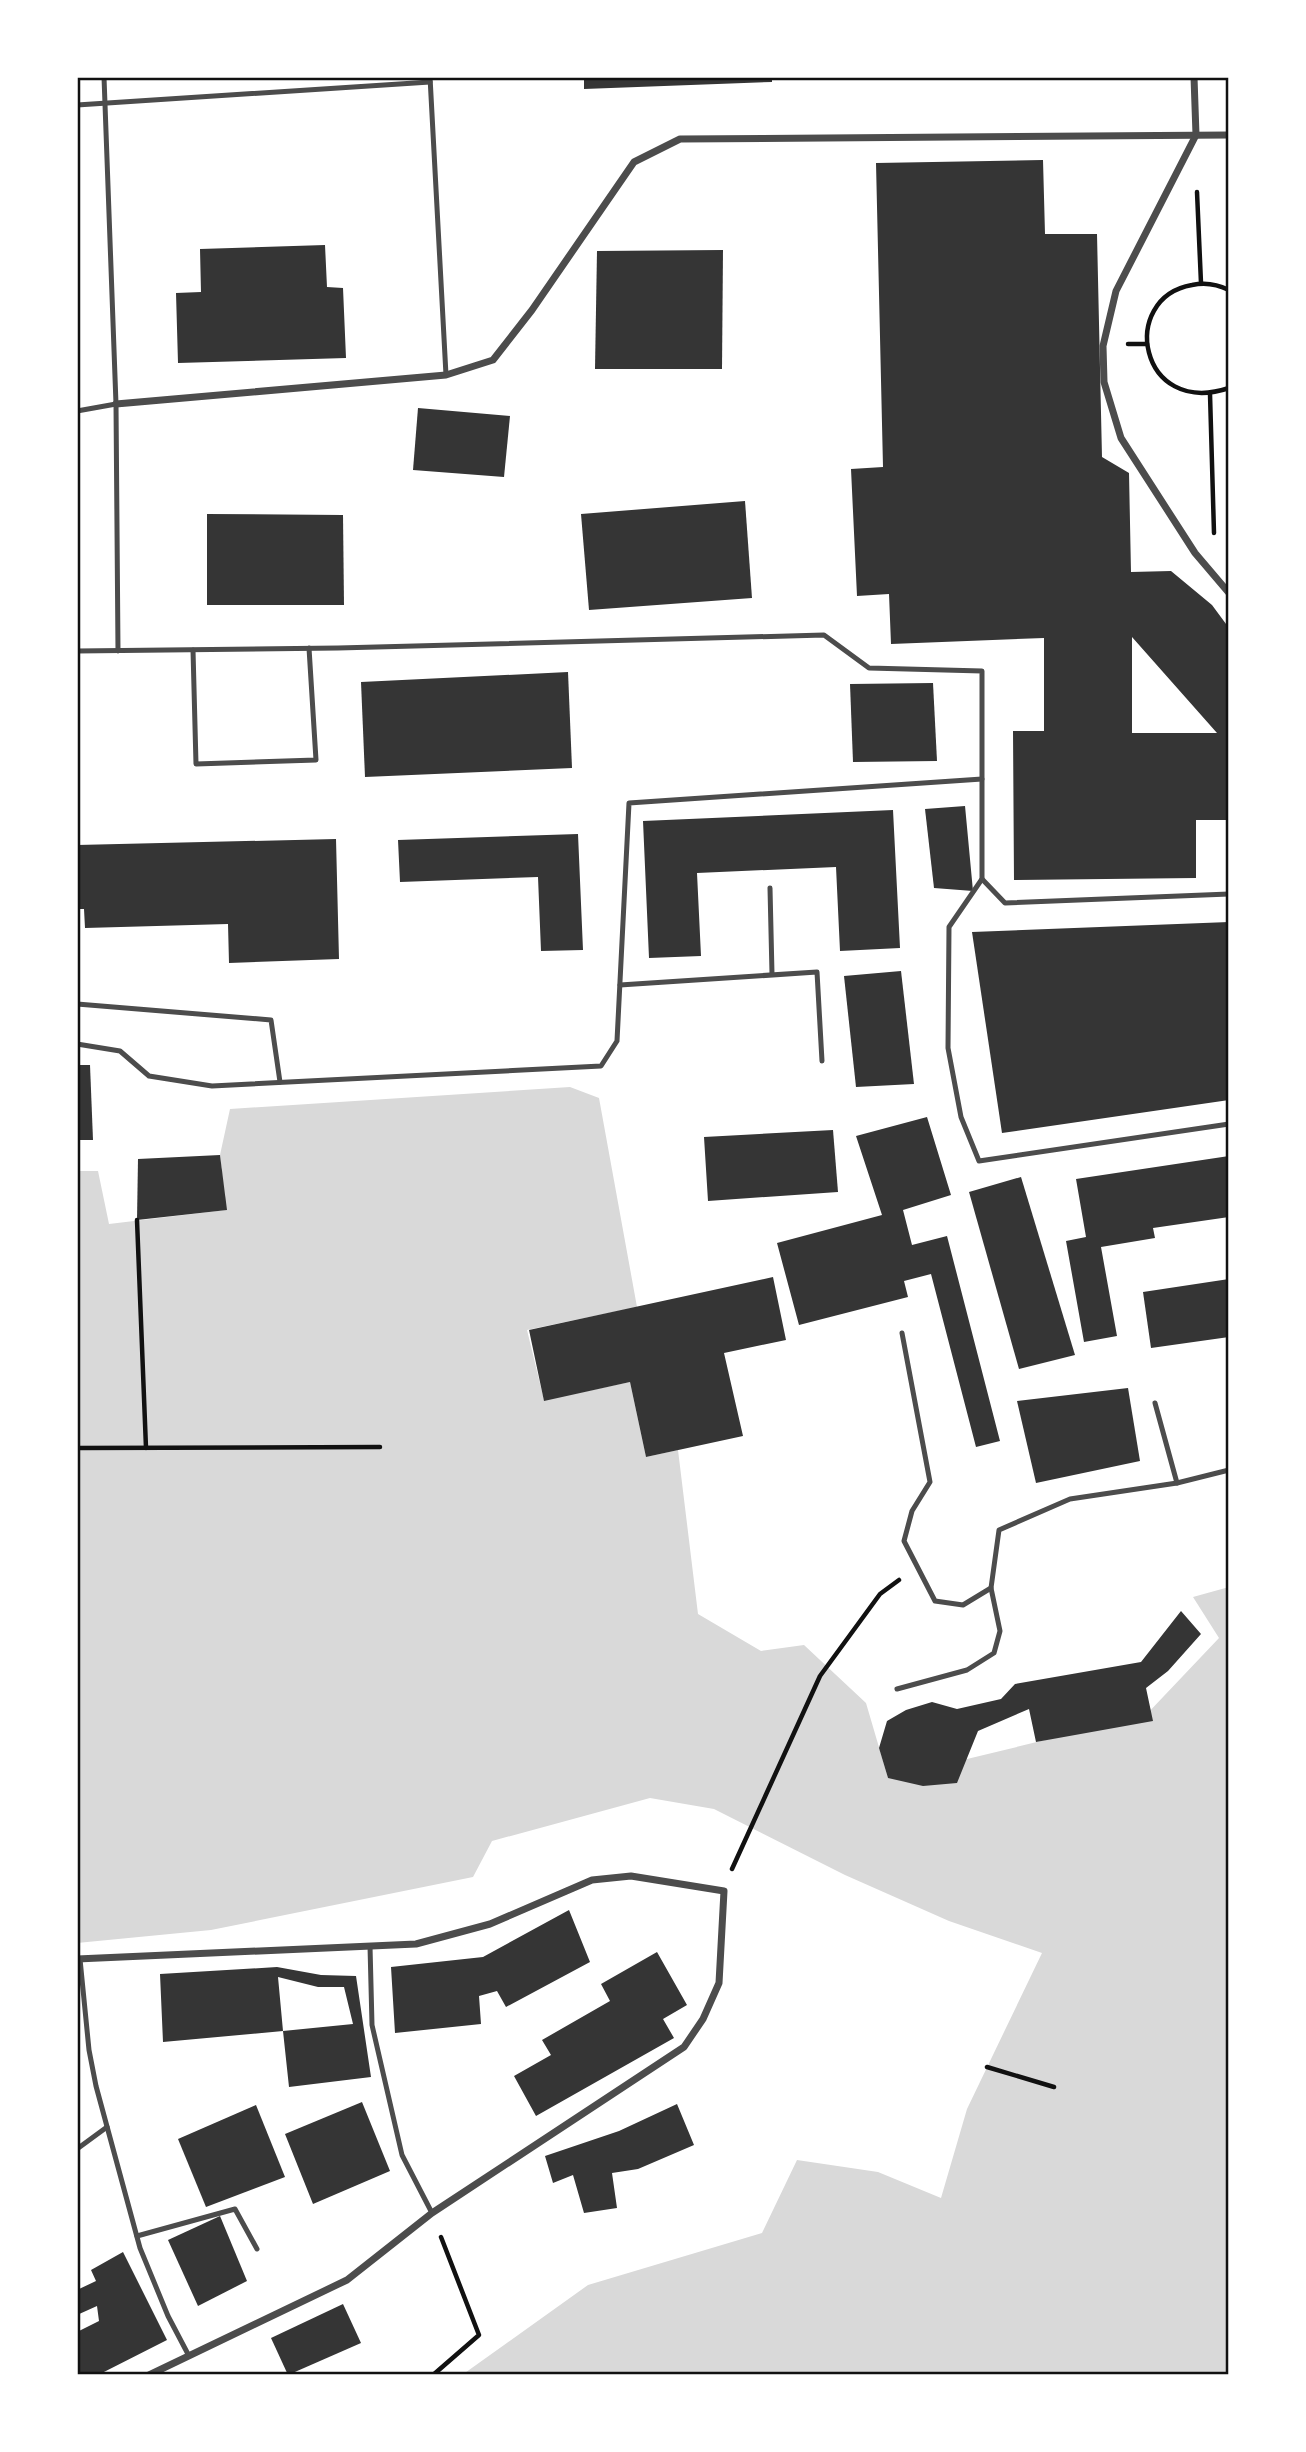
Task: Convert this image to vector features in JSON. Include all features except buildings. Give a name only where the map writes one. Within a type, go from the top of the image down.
[{"type":"street","points":[[1194,77],[1196,135],[1116,291],[1103,346],[1104,382],[1121,438],[1195,553],[1229,593]]},
{"type":"street","points":[[116,404],[446,375],[493,360],[532,310],[634,162],[680,139],[1229,135]]},
{"type":"street","points":[[79,1959],[416,1944],[490,1924],[592,1880],[631,1876],[724,1891],[719,1983],[703,2019],[684,2047],[432,2213],[347,2280],[149,2375]]},
{"type":"lane","points":[[104,77],[116,404],[118,651]]},
{"type":"lane","points":[[77,105],[430,79],[446,375]]},
{"type":"lane","points":[[77,411],[116,404]]},
{"type":"lane","points":[[77,651],[824,635],[869,668],[982,671],[982,879],[949,927],[948,1048],[961,1117],[979,1161],[1229,1125]]},
{"type":"lane","points":[[193,650],[197,764],[316,760],[309,648]]},
{"type":"lane","points":[[77,1044],[120,1051],[149,1076],[212,1086],[601,1066],[617,1041],[629,803],[982,779]]},
{"type":"lane","points":[[982,879],[1005,903],[1229,894]]},
{"type":"lane","points":[[770,888],[772,974]]},
{"type":"lane","points":[[621,985],[817,972],[822,1061]]},
{"type":"lane","points":[[77,1004],[271,1020],[280,1082]]},
{"type":"lane","points":[[902,1333],[930,1482],[912,1511],[904,1541],[935,1601],[963,1605],[991,1588]]},
{"type":"lane","points":[[1155,1403],[1177,1483]]},
{"type":"lane","points":[[897,1689],[967,1670],[994,1653],[1000,1631],[991,1588],[999,1530],[1070,1499],[1177,1483],[1229,1470]]},
{"type":"lane","points":[[370,1946],[372,2025],[402,2155],[432,2213]]},
{"type":"lane","points":[[79,1959],[89,2050],[137,2236],[168,2316],[189,2356]]},
{"type":"lane","points":[[77,2149],[107,2127]]},
{"type":"lane","points":[[137,2236],[235,2209],[257,2249]]},
{"type":"path","points":[[1197,189],[1201,283]]},
{"type":"path","points":[[1229,290],[1220,285],[1201,283],[1183,286],[1167,295],[1155,309],[1148,326],[1147,344],[1151,361],[1161,377],[1175,388],[1192,394],[1210,394],[1229,388]]},
{"type":"path","points":[[1210,394],[1215,577]]},
{"type":"path","points":[[137,1220],[146,1448]]},
{"type":"path","points":[[77,1448],[380,1447]]},
{"type":"path","points":[[738,1852],[820,1676],[880,1594],[917,1567]]},
{"type":"path","points":[[987,2067],[1055,2087]]},
{"type":"path","points":[[432,2213],[479,2335],[433,2375]]},
{"type":"shaded area","points":[[570,1087],[599,1098],[637,1307],[527,1330],[544,1400],[630,1382],[646,1457],[678,1450],[698,1614],[761,1651],[804,1645],[866,1703],[888,1778],[1145,1716],[1219,1638],[1193,1597],[1229,1587],[1229,2375],[462,2375],[588,2285],[762,2233],[797,2160],[878,2172],[941,2198],[967,2109],[1042,1953],[949,1921],[845,1875],[714,1809],[650,1798],[492,1841],[473,1877],[211,1930],[77,1943],[77,1171],[98,1171],[109,1224],[226,1210],[220,1155],[230,1109]]}]
